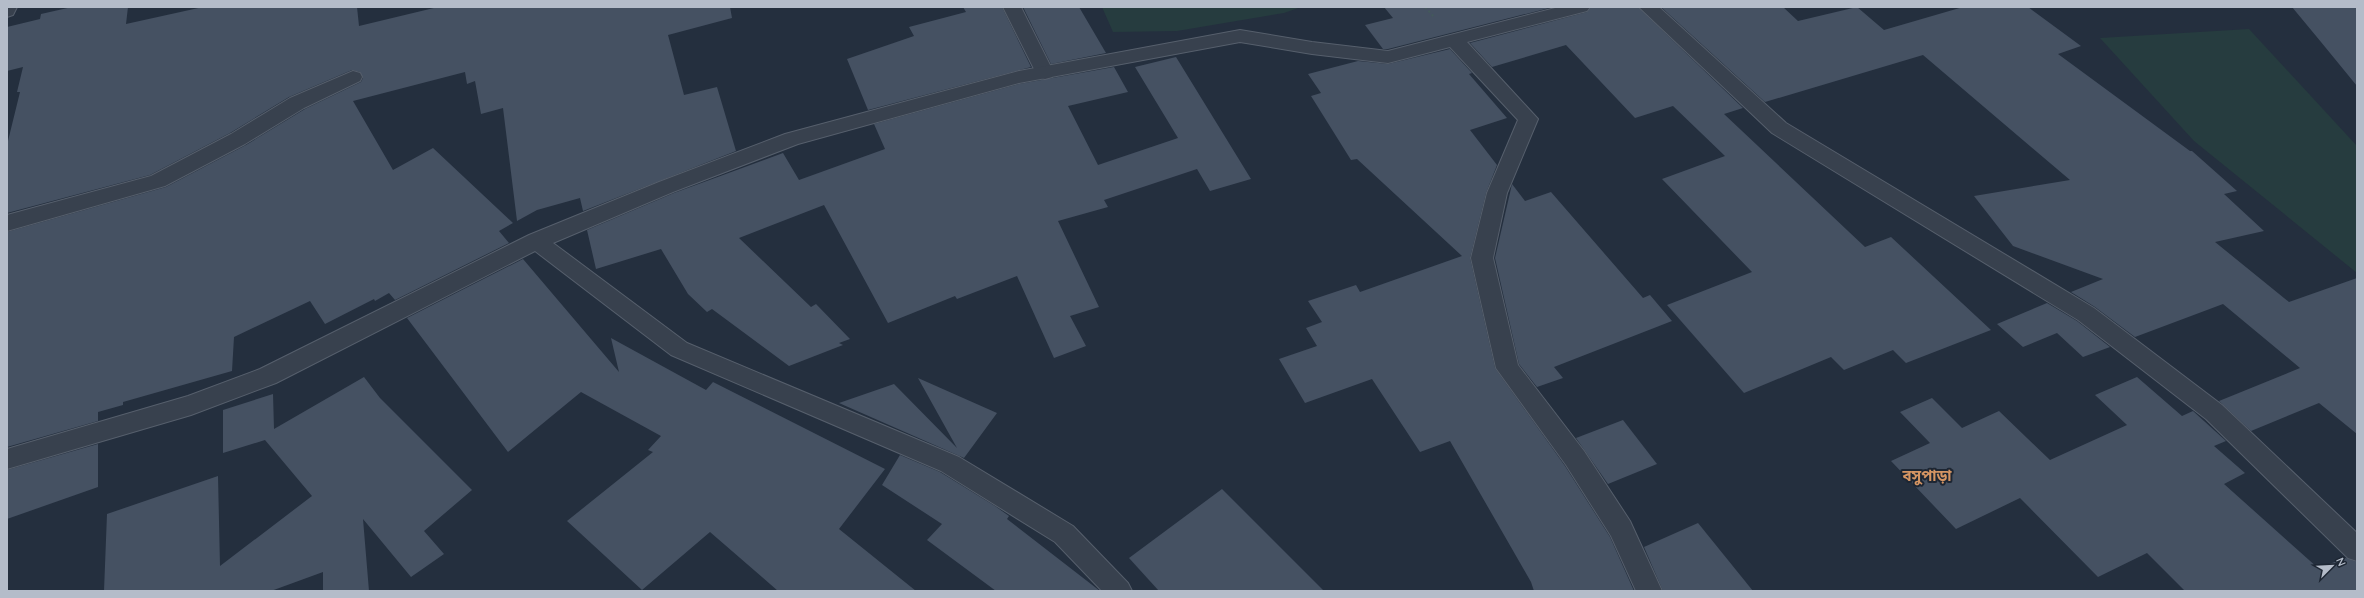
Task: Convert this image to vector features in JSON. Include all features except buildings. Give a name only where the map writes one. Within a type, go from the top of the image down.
[{"type":"street","points":[[7,11],[8,7]]},
{"type":"street","points":[[1012,7],[1045,73]]},
{"type":"street","points":[[7,459],[191,405],[268,376],[536,241],[666,187],[792,139],[1019,77],[1240,36],[1312,48],[1388,57],[1581,7]]},
{"type":"street","points":[[1648,7],[1779,128],[2086,314],[2214,412],[2357,550]]},
{"type":"street","points":[[1454,40],[1528,119],[1497,194],[1482,258],[1507,368],[1575,458],[1617,522],[1649,591]]},
{"type":"street","points":[[7,223],[158,181],[238,139],[297,103],[353,78]]},
{"type":"street","points":[[536,241],[679,349],[950,464],[1064,534],[1119,591]]},
{"type":"green space","points":[[1102,7],[1301,7],[1284,13],[1177,31],[1113,32]]},
{"type":"green space","points":[[2249,29],[2357,146],[2357,273],[2194,141],[2100,38]]},
{"type":"district","name":"বসুপাড়া","points":[[1927,475]]}]
